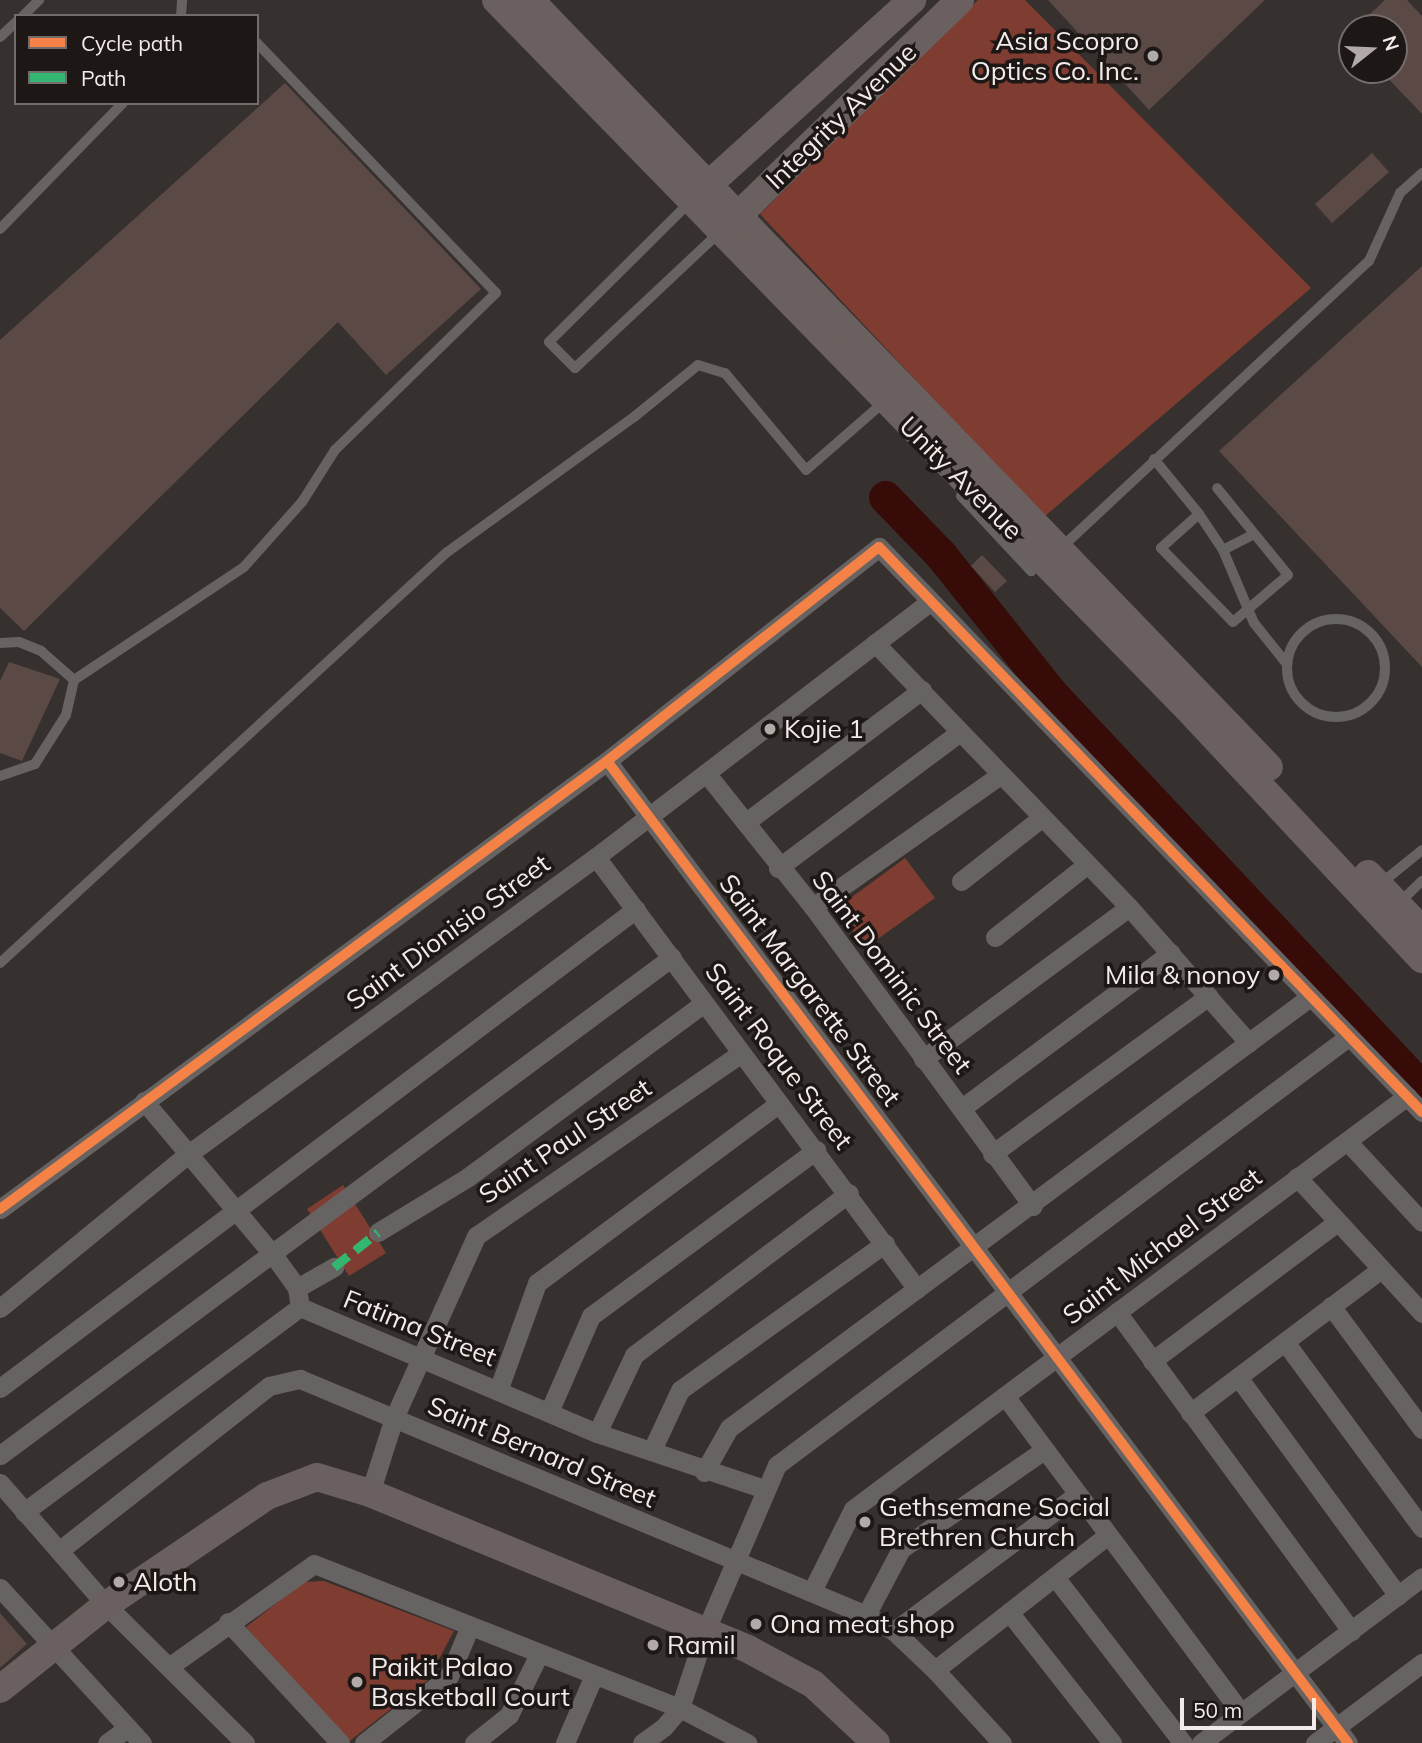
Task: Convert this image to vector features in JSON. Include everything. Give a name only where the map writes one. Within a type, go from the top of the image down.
[{"type":"street","name":"Unity Avenue","points":[[496,0],[700,193],[1060,549],[1381,901],[1422,959]]},
{"type":"street","name":"Unity Avenue","points":[[530,0],[700,193]]},
{"type":"street","name":"Integrity Avenue","points":[[700,193],[912,0]]},
{"type":"street","name":"Integrity Avenue","points":[[730,224],[960,0]]},
{"type":"street","name":"Unity Avenue","points":[[730,224],[886,401],[950,468],[1381,901],[1422,930]]},
{"type":"street","points":[[0,1209],[607,761],[879,547],[1422,1112]]},
{"type":"street","name":"Saint Dionisio Street","points":[[0,1308],[187,1155],[596,857],[930,602]]},
{"type":"street","points":[[875,643],[1085,866],[1129,907],[1249,1043]]},
{"type":"street","points":[[746,822],[922,690]]},
{"type":"street","points":[[778,868],[960,732]]},
{"type":"street","name":"Saint Margarette Street","points":[[607,761],[1343,1735]]},
{"type":"street","name":"Saint Dominic Street","points":[[706,773],[746,822],[778,868],[813,907],[923,1059],[962,1108],[992,1154],[1033,1206]]},
{"type":"street","points":[[813,907],[999,776]]},
{"type":"street","points":[[961,881],[1041,818]]},
{"type":"street","name":"Saint Roque Street","points":[[596,857],[778,1104],[849,1193],[917,1289]]},
{"type":"street","points":[[995,937],[1085,866]]},
{"type":"street","points":[[923,1059],[1129,907]]},
{"type":"street","points":[[0,1388],[238,1212],[636,909]]},
{"type":"street","points":[[962,1108],[1171,953]]},
{"type":"street","points":[[0,1455],[274,1256],[672,957]]},
{"type":"street","points":[[992,1154],[1209,996]]},
{"type":"street","points":[[704,1472],[729,1427],[977,1248],[1310,997]]},
{"type":"street","points":[[378,1232],[468,1177],[704,1003]]},
{"type":"street","points":[[642,1743],[664,1727],[680,1708],[705,1632],[764,1489],[777,1465],[1348,1037]]},
{"type":"street","name":"Saint Paul Street","points":[[370,1493],[394,1418],[476,1236],[741,1053]]},
{"type":"street","name":"Saint Michael Street","points":[[813,1589],[853,1509],[1407,1096]]},
{"type":"street","points":[[144,1101],[274,1256],[298,1298]]},
{"type":"street","points":[[499,1388],[537,1283],[778,1104]]},
{"type":"street","points":[[1346,1140],[1422,1222]]},
{"type":"street","points":[[549,1412],[591,1316],[816,1150]]},
{"type":"street","points":[[1297,1177],[1422,1313]]},
{"type":"street","points":[[597,1433],[634,1355],[849,1193]]},
{"type":"street","points":[[1152,1361],[1337,1222]]},
{"type":"street","points":[[653,1448],[680,1390],[885,1243]]},
{"type":"street","points":[[24,1512],[334,1267]]},
{"type":"street","points":[[1190,1413],[1381,1269]]},
{"type":"street","name":"Fatima Street","points":[[298,1298],[422,1357],[499,1388],[597,1433],[653,1448],[704,1472],[764,1489]]},
{"type":"street","points":[[1331,1306],[1422,1429]]},
{"type":"street","points":[[1117,1312],[1351,1631]]},
{"type":"street","points":[[1285,1342],[1422,1528]]},
{"type":"street","points":[[1238,1377],[1398,1596]]},
{"type":"street","name":"Saint Bernard Street","points":[[60,1550],[276,1382],[300,1379],[735,1561],[813,1589],[866,1615],[894,1631],[935,1670],[1002,1743]]},
{"type":"street","points":[[1005,1396],[1241,1713]]},
{"type":"street","points":[[866,1615],[901,1549],[1044,1450]]},
{"type":"street","points":[[0,1689],[106,1605],[293,1483],[317,1477],[370,1493],[705,1632],[813,1684],[876,1743]]},
{"type":"street","points":[[0,1483],[106,1605],[170,1665],[245,1743]]},
{"type":"street","points":[[894,1631],[1078,1494]]},
{"type":"street","points":[[935,1670],[1108,1535]]},
{"type":"street","points":[[170,1665],[314,1564],[680,1708],[747,1743]]},
{"type":"street","points":[[1055,1577],[1183,1743]]},
{"type":"street","points":[[1201,1743],[1422,1577]]},
{"type":"street","points":[[1,1591],[142,1743]]},
{"type":"street","points":[[1009,1612],[1112,1743]]},
{"type":"street","points":[[228,1622],[340,1743]]},
{"type":"street","points":[[364,1743],[449,1676],[470,1626]]},
{"type":"street","points":[[474,1743],[509,1715],[539,1654]]},
{"type":"street","points":[[1315,1743],[1343,1735],[1422,1663]]},
{"type":"street","points":[[565,1743],[594,1675]]},
{"type":"street","points":[[107,1743],[128,1728]]},
{"type":"lane","points":[[25,14],[39,0]]},
{"type":"lane","points":[[0,37],[14,24]]},
{"type":"lane","points":[[0,776],[23,772],[42,755],[66,715],[74,680],[244,567],[302,502],[335,450],[496,293],[259,45]]},
{"type":"lane","points":[[0,229],[121,105]]},
{"type":"lane","points":[[1060,549],[1369,261],[1400,193],[1422,173]]},
{"type":"lane","points":[[700,193],[549,342],[575,369],[730,224]]},
{"type":"lane","points":[[0,963],[446,553],[634,417],[698,365],[725,373],[806,470],[886,401]]},
{"type":"lane","points":[[1154,459],[1199,514],[1223,550],[1249,612],[1287,664],[1292,690],[1310,710],[1335,718],[1365,709],[1378,695],[1385,676],[1384,656],[1376,638],[1361,625],[1342,619],[1322,621],[1305,630],[1293,645],[1287,664]]},
{"type":"lane","points":[[950,468],[951,485],[1031,571]]},
{"type":"lane","points":[[1199,514],[1161,548],[1233,622],[1249,612],[1288,575],[1217,488]]},
{"type":"lane","points":[[1223,550],[1253,535]]},
{"type":"lane","points":[[0,643],[19,642],[41,651],[74,680]]},
{"type":"lane","points":[[1381,901],[1422,850]]},
{"type":"lane","points":[[1381,901],[1422,881]]},
{"type":"shaded area","points":[[978,0],[1025,0],[1311,288],[1044,517],[760,214]]},
{"type":"shaded area","points":[[905,858],[935,898],[865,948],[837,908]]},
{"type":"shaded area","points":[[343,1185],[386,1253],[349,1276],[307,1209]]},
{"type":"shaded area","points":[[324,1581],[454,1631],[427,1681],[347,1743],[246,1627],[304,1582]]},
{"type":"building","name":"Asia Scopro Optics Co. Inc.","points":[[1048,0],[1265,0],[1149,110]]},
{"type":"building","points":[[1385,0],[1407,0],[1422,16],[1422,114],[1393,84],[1408,84],[1408,14],[1370,14]]},
{"type":"building","points":[[285,83],[481,289],[386,375],[338,322],[24,631],[0,608],[0,340]]},
{"type":"building","points":[[1372,153],[1389,172],[1332,223],[1315,204]]},
{"type":"building","points":[[1422,266],[1422,667],[1219,451]]},
{"type":"building","points":[[982,555],[1007,581],[995,592],[971,566]]},
{"type":"building","points":[[9,662],[60,679],[22,761],[0,753],[0,681]]},
{"type":"building","points":[[0,1613],[27,1644],[0,1668]]},
{"type":"waterway","points":[[885,497],[941,555],[1051,693],[1422,1088]]},
{"type":"marked path","points":[[334,1267],[378,1232]]},
{"type":"cycle path","points":[[0,1209],[607,761],[879,547],[1422,1112]]},
{"type":"cycle path","points":[[607,761],[1348,1743]]},
{"type":"place","name":"Asia Scopro Optics Co. Inc.","points":[[1153,56]]},
{"type":"place","name":"Kojie 1","points":[[770,729]]},
{"type":"place","name":"Mila & nonoy","points":[[1274,975]]},
{"type":"place","name":"Gethsemane Social Brethren Church","points":[[865,1522]]},
{"type":"place","name":"Aloth","points":[[119,1582]]},
{"type":"place","name":"Ona meat shop","points":[[756,1624]]},
{"type":"place","name":"Ramil","points":[[653,1645]]},
{"type":"place","name":"Paikit Palao Basketball Court","points":[[357,1682]]}]
